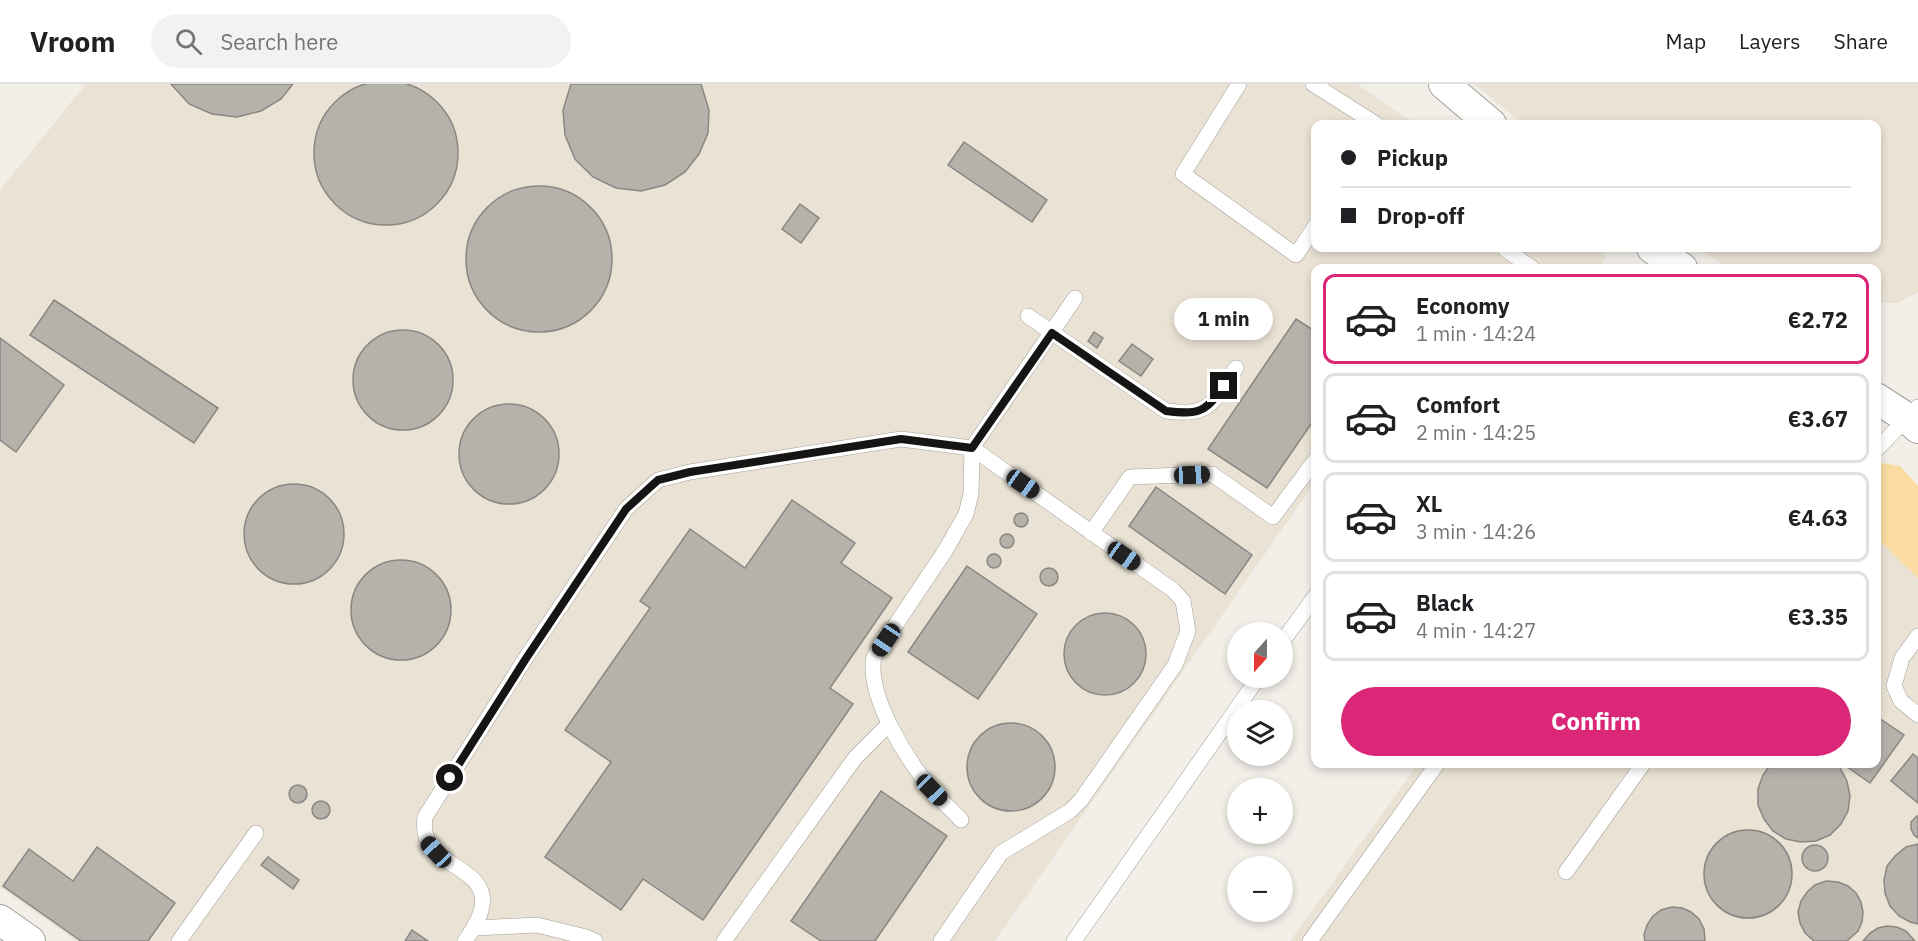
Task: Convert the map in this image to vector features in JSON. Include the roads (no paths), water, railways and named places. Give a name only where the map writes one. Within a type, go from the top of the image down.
[{"type":"street","points":[[1444,84],[1486,120]]},
{"type":"street","points":[[1658,252],[1676,264]]},
{"type":"street","points":[[1881,400],[1914,417]]},
{"type":"street","points":[[0,920],[30,941]]},
{"type":"lane","points":[[1239,84],[1183,174],[1296,255],[1311,232]]},
{"type":"lane","points":[[1313,84],[1370,120]]},
{"type":"lane","points":[[1508,252],[1526,264]]},
{"type":"lane","points":[[961,820],[932,790],[905,752],[889,724],[873,680],[874,657],[945,551],[966,514],[971,494],[972,448],[1075,298]]},
{"type":"lane","points":[[1028,316],[1166,411],[1185,413],[1198,411],[1211,404],[1236,368]]},
{"type":"lane","points":[[1881,446],[1914,417]]},
{"type":"lane","points":[[465,941],[475,928],[483,902],[483,893],[476,881],[436,852],[427,842],[423,829],[425,817],[525,660],[626,509],[658,480],[690,472],[901,439],[972,448],[1173,590],[1183,601],[1188,631],[1175,664],[1081,800],[1070,811],[1001,853],[941,941]]},
{"type":"lane","points":[[1091,533],[1130,477],[1212,474],[1273,517],[1311,466]]},
{"type":"lane","points":[[1293,627],[1311,602]]},
{"type":"lane","points":[[1918,636],[1902,658],[1894,686],[1901,701],[1918,715]]},
{"type":"lane","points":[[1074,941],[1250,688]]},
{"type":"lane","points":[[724,941],[855,758],[889,724]]},
{"type":"lane","points":[[1310,941],[1434,768]]},
{"type":"lane","points":[[1566,872],[1640,768]]},
{"type":"lane","points":[[179,941],[256,832]]},
{"type":"lane","points":[[475,928],[537,925],[595,941]]}]
